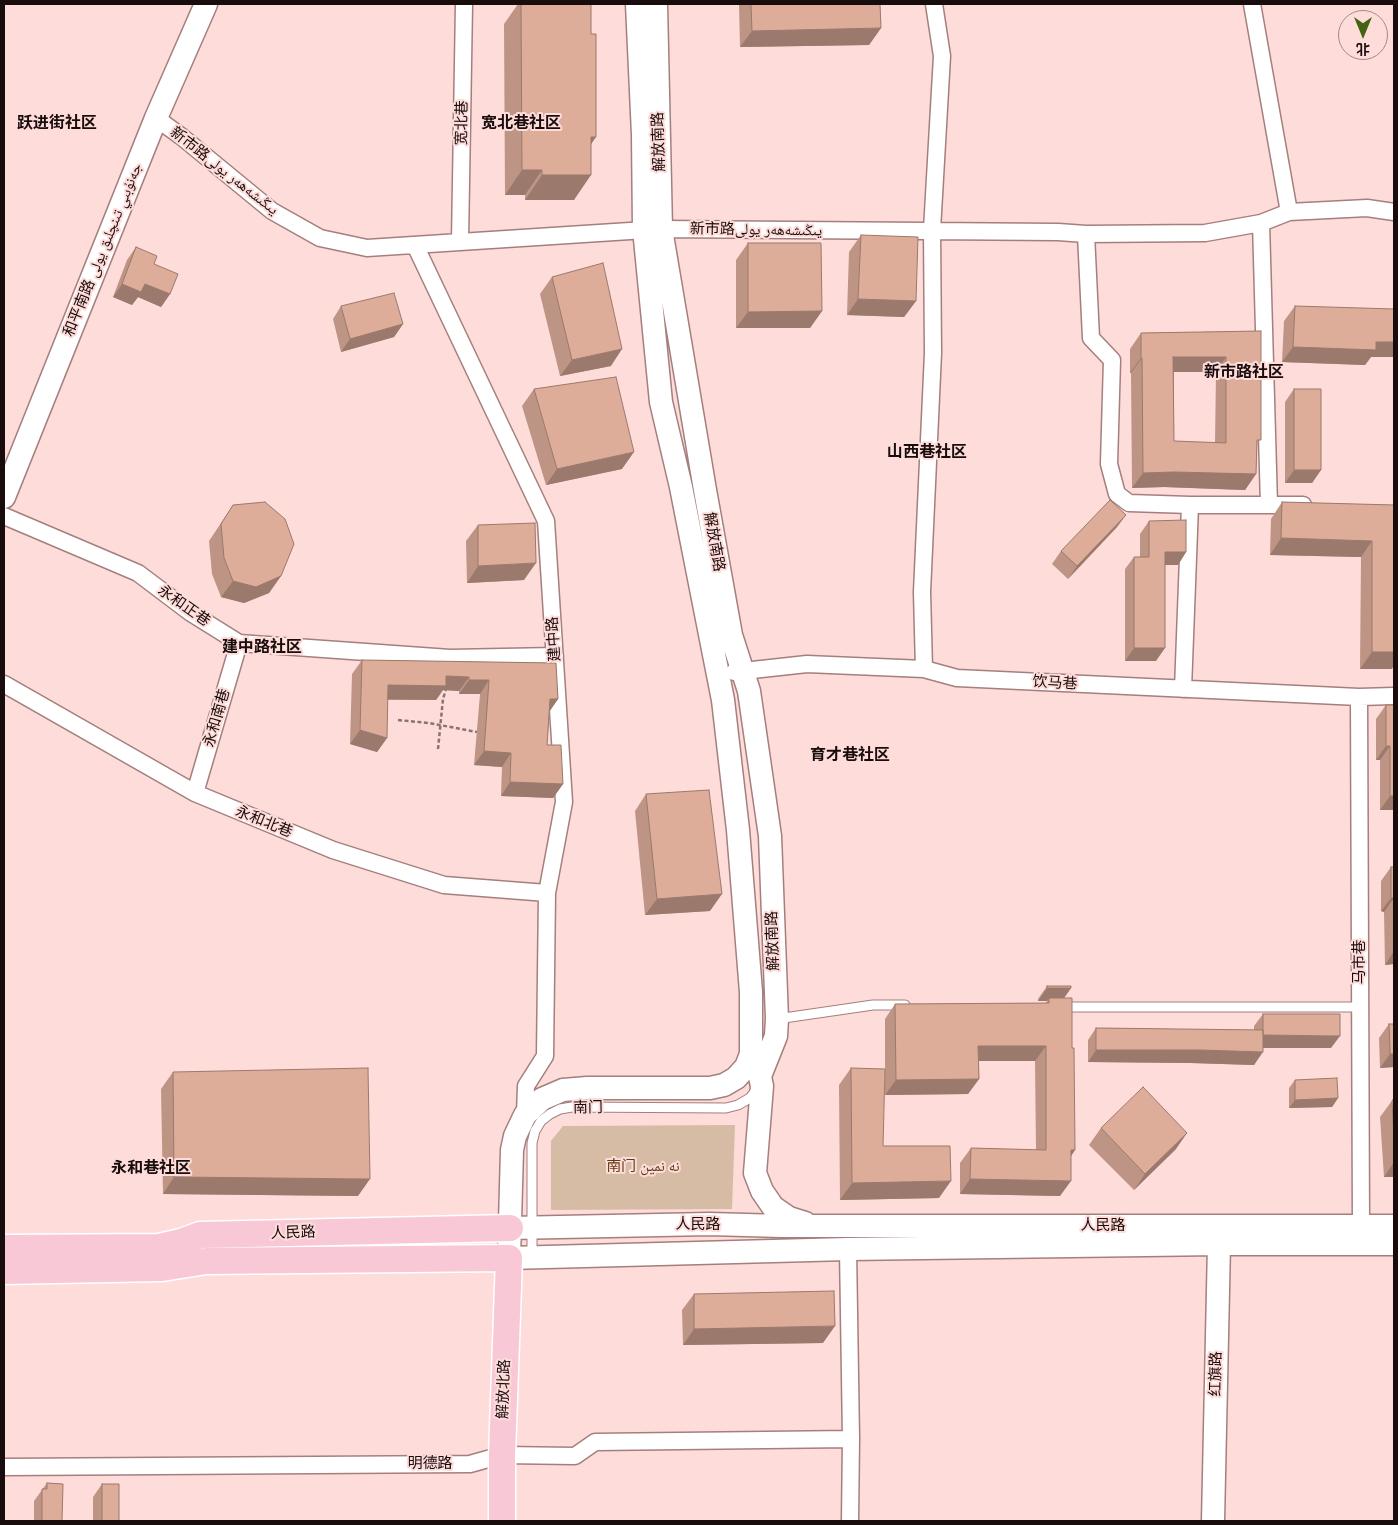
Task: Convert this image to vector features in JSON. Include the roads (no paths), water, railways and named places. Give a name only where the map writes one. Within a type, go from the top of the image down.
[{"type":"main road","name":"和平南路 جەنۇبىي تىنچلىق يولى","points":[[4,497],[156,118],[206,4]]},
{"type":"main road","name":"解放南路","points":[[637,4],[643,135],[653,229],[705,490],[730,635],[749,691],[770,836],[777,1020],[776,1036],[760,1076]]},
{"type":"main road","name":"解放南路","points":[[520,1257],[521,1227],[512,1150],[515,1136],[525,1115],[542,1099],[564,1090],[587,1088],[710,1088],[724,1086],[736,1078],[746,1067],[751,1054],[751,992],[738,830],[723,700],[681,487],[661,402],[653,229],[656,4]]},
{"type":"main road","name":"解放南路","points":[[751,1040],[762,1086],[755,1174],[762,1191],[773,1207],[789,1218],[804,1223],[826,1226]]},
{"type":"main road","points":[[710,1088],[737,1086],[760,1076]]},
{"type":"main road","name":"人民路","points":[[4,1248],[159,1247],[200,1235],[709,1224],[1219,1235],[1394,1244]]},
{"type":"main road","name":"人民路","points":[[4,1271],[162,1268],[215,1260],[520,1257],[848,1249],[1219,1235],[1361,1226],[1394,1226]]},
{"type":"main road","name":"红旗路","points":[[1213,1521],[1219,1235]]},
{"type":"main road","name":"解放北路","points":[[502,1521],[502,1455],[520,1257]]},
{"type":"street","name":"宽北巷","points":[[460,241],[464,4]]},
{"type":"street","points":[[924,670],[922,592],[933,353],[932,230],[942,56],[934,4]]},
{"type":"street","points":[[1252,4],[1288,212]]},
{"type":"street","name":"新市路يىڭىشەھەر يولى","points":[[156,118],[272,211],[320,238],[367,248],[653,229],[932,230],[1086,234],[1205,233],[1262,223],[1288,212],[1367,208],[1394,212]]},
{"type":"street","points":[[1262,223],[1269,505]]},
{"type":"street","points":[[1086,234],[1091,338],[1112,360],[1109,464],[1117,494],[1129,503],[1317,506]]},
{"type":"street","name":"建中路","points":[[415,245],[546,521],[564,802],[547,893],[545,1056],[526,1086],[525,1115]]},
{"type":"street","points":[[1183,689],[1190,505]]},
{"type":"street","name":"永和正巷","points":[[4,516],[138,573],[191,613],[239,643],[450,658],[555,656]]},
{"type":"street","name":"永和南巷","points":[[195,793],[239,643]]},
{"type":"street","name":"饮马巷","points":[[718,674],[807,664],[924,670],[957,678],[1358,697],[1394,696]]},
{"type":"street","name":"永和北巷","points":[[4,684],[195,793],[333,850],[444,885],[547,893]]},
{"type":"street","name":"马市巷","points":[[1358,697],[1361,1226]]},
{"type":"street","points":[[848,1249],[851,1439],[850,1521]]},
{"type":"street","name":"明德路","points":[[4,1467],[470,1464],[502,1455],[575,1456],[595,1442],[851,1439]]},
{"type":"lane","points":[[777,1020],[873,1005],[912,1005]]},
{"type":"lane","points":[[1050,1007],[1360,1007]]},
{"type":"lane","name":"南门","points":[[521,1227],[535,1131],[541,1121],[550,1114],[560,1109],[572,1108],[726,1108],[738,1105],[750,1098],[759,1088],[760,1076]]},
{"type":"district","name":"跃进街社区","points":[[57,123]]},
{"type":"district","name":"宽北巷社区","points":[[521,123]]},
{"type":"district","name":"新市路社区","points":[[1244,372]]},
{"type":"district","name":"山西巷社区","points":[[927,452]]},
{"type":"district","name":"建中路社区","points":[[262,647]]},
{"type":"district","name":"育才巷社区","points":[[850,755]]},
{"type":"district","name":"永和巷社区","points":[[151,1168]]},
{"type":"park label","name":"南门 نە نمين","points":[[643,1167]]}]
